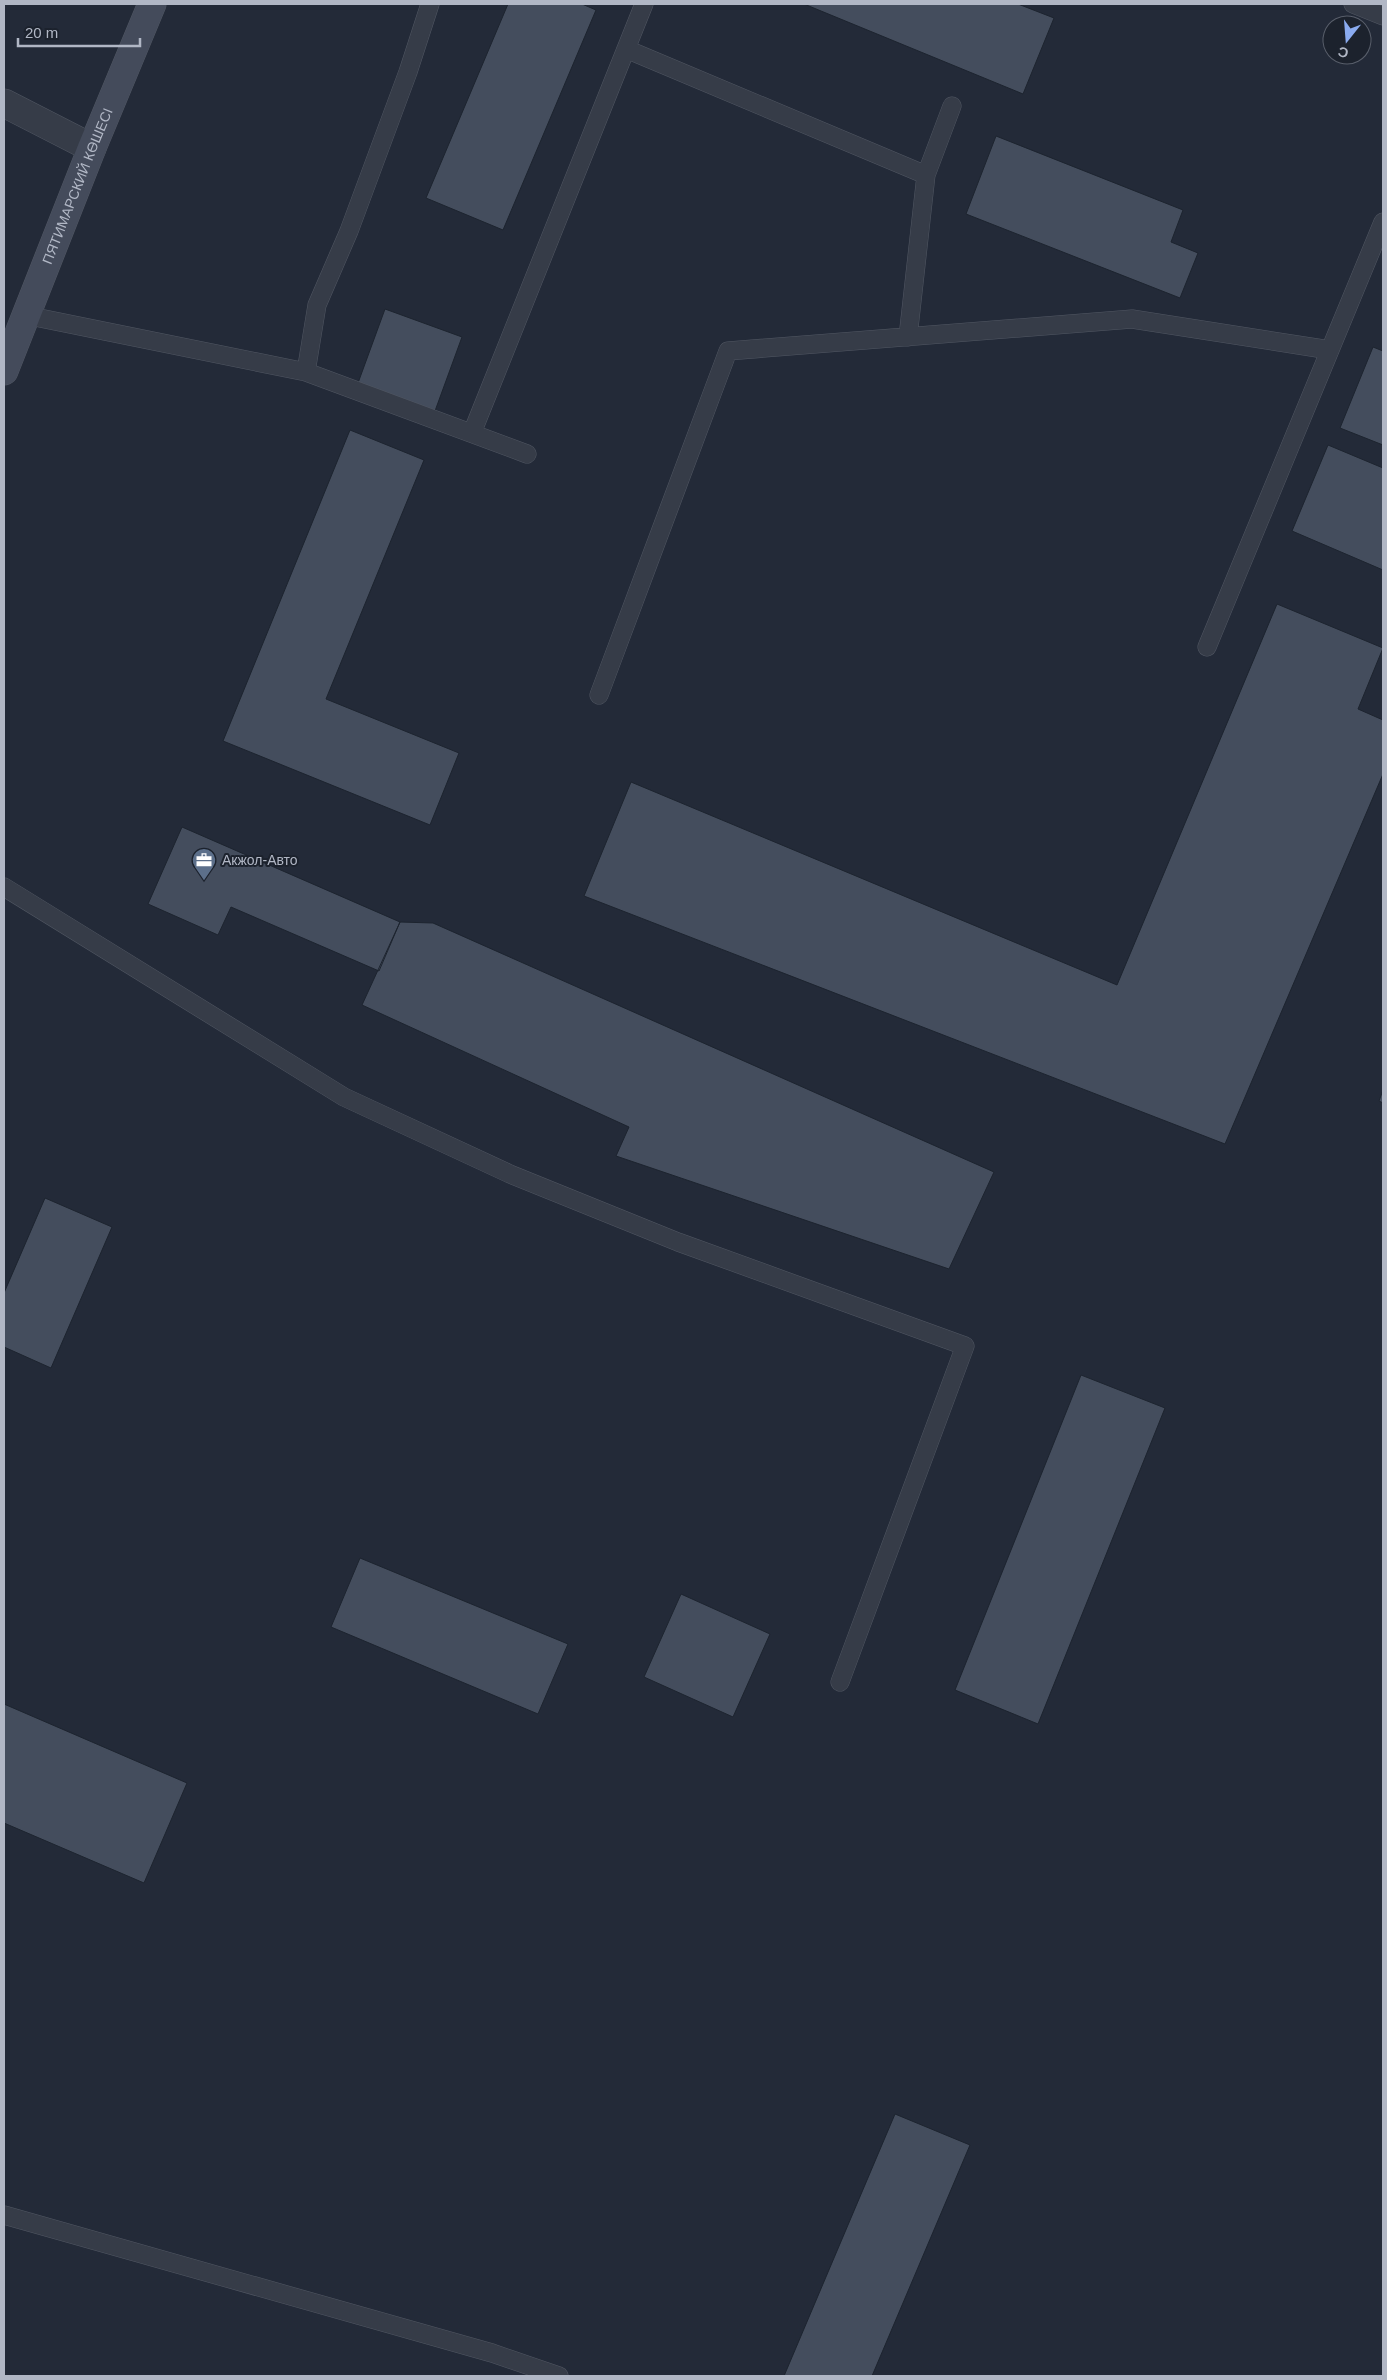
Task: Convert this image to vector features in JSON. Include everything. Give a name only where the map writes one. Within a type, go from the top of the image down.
[{"type":"main road","name":"ПЯТИМАРСКИЙ КӨШЕСІ","points":[[4,370],[92,148],[152,4]]},
{"type":"street","points":[[4,104],[92,148]]},
{"type":"lane","points":[[306,372],[317,306],[349,231],[408,72],[430,4]]},
{"type":"lane","points":[[472,433],[644,4]]},
{"type":"lane","points":[[1354,4],[1383,16]]},
{"type":"lane","points":[[626,48],[926,175]]},
{"type":"lane","points":[[908,337],[926,175],[952,106]]},
{"type":"lane","points":[[1207,647],[1383,222]]},
{"type":"lane","points":[[25,315],[306,372],[527,454]]},
{"type":"lane","points":[[599,695],[728,351],[1132,319],[1330,350]]},
{"type":"lane","points":[[4,887],[344,1097],[510,1174],[643,1228],[965,1346],[840,1682]]},
{"type":"lane","points":[[4,2215],[492,2353],[559,2376]]},
{"type":"building","points":[[508,4],[582,4],[596,10],[503,230],[426,198]]},
{"type":"building","points":[[804,4],[1018,4],[1054,18],[1023,94]]},
{"type":"building","points":[[996,136],[1183,210],[1171,242],[1198,253],[1180,298],[966,214]]},
{"type":"building","points":[[385,309],[462,337],[435,411],[358,383]]},
{"type":"building","points":[[1373,347],[1383,351],[1383,445],[1340,428]]},
{"type":"building","points":[[350,430],[424,460],[326,699],[459,753],[430,825],[223,741]]},
{"type":"building","points":[[1328,445],[1383,468],[1383,570],[1292,531]]},
{"type":"building","points":[[1277,604],[1383,648],[1358,709],[1383,720],[1383,774],[1225,1144],[584,896],[631,782],[1117,985]]},
{"type":"building","points":[[182,827],[400,922],[379,971],[231,907],[218,935],[148,904]]},
{"type":"building","points":[[400,922],[433,923],[994,1172],[949,1269],[616,1156],[629,1127],[362,1005]]},
{"type":"building","points":[[1383,1090],[1383,1103],[1379,1101]]},
{"type":"building","points":[[45,1198],[112,1227],[51,1368],[4,1347],[4,1293]]},
{"type":"building","points":[[1081,1375],[1165,1408],[1038,1724],[955,1690]]},
{"type":"building","points":[[360,1558],[568,1644],[538,1714],[331,1627]]},
{"type":"building","points":[[681,1594],[770,1634],[733,1717],[644,1677]]},
{"type":"building","points":[[4,1704],[187,1783],[144,1883],[4,1823]]},
{"type":"building","points":[[895,2114],[970,2145],[872,2376],[784,2376]]},
{"type":"place","name":"Акжол-Авто","points":[[204,881]]}]
